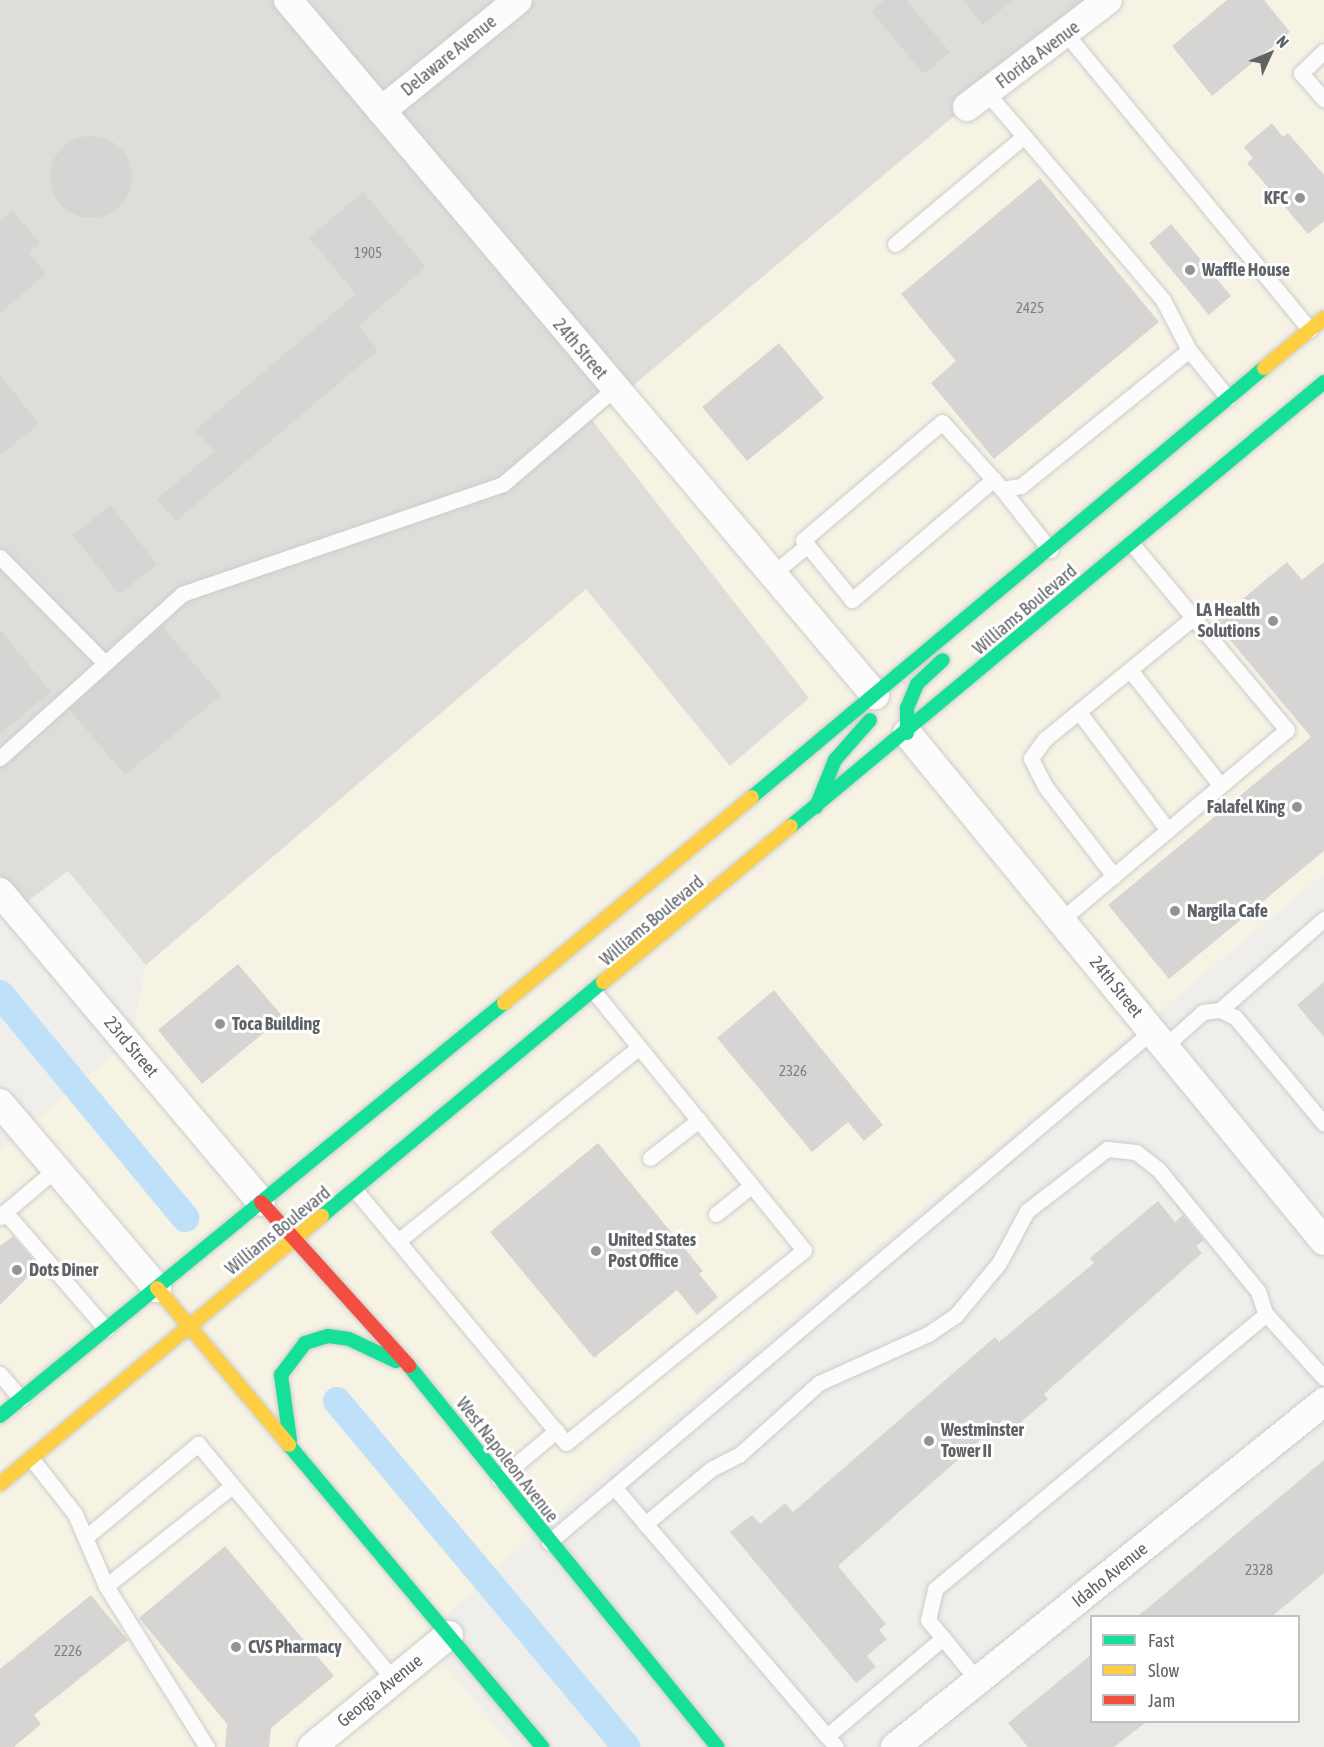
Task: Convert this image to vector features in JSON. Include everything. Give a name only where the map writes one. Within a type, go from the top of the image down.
[{"type":"main road","name":"Williams Boulevard","points":[[0,1416],[1050,550],[1324,318]]},
{"type":"main road","name":"Williams Boulevard","points":[[0,1484],[595,993],[1324,382]]},
{"type":"main road","points":[[977,630],[986,603]]},
{"type":"main road","points":[[907,733],[907,708],[917,684],[951,653]]},
{"type":"main road","points":[[816,809],[835,760],[869,723],[875,695]]},
{"type":"main road","name":"West Napoleon Avenue","points":[[261,1202],[411,1368],[549,1542],[717,1747]]},
{"type":"main road","points":[[157,1288],[449,1635],[534,1744]]},
{"type":"main road","points":[[291,1447],[280,1398],[281,1375],[305,1342],[328,1336],[350,1339],[411,1368]]},
{"type":"street","name":"24th Street","points":[[288,0],[614,389],[875,695]]},
{"type":"street","name":"Delaware Avenue","points":[[381,111],[518,0]]},
{"type":"street","name":"Florida Avenue","points":[[977,100],[1067,35],[1108,0]]},
{"type":"street","name":"24th Street","points":[[907,733],[1324,1241]]},
{"type":"street","name":"23rd Street","points":[[0,892],[261,1202]]},
{"type":"street","points":[[0,1103],[157,1288]]},
{"type":"street","name":"Idaho Avenue","points":[[895,1747],[1324,1402]]},
{"type":"street","name":"Georgia Avenue","points":[[312,1747],[449,1635]]},
{"type":"lane","points":[[1067,35],[1310,330]]},
{"type":"lane","points":[[1324,51],[1301,73],[1324,99]]},
{"type":"lane","points":[[977,100],[1024,136],[1163,300],[1189,350],[1228,398]]},
{"type":"lane","points":[[896,244],[1024,136]]},
{"type":"lane","points":[[1050,550],[998,484],[942,422],[803,540],[852,600],[998,484],[1021,486],[1189,350]]},
{"type":"lane","points":[[0,758],[182,594],[503,484],[614,389]]},
{"type":"lane","points":[[1061,921],[1287,730],[1132,544]]},
{"type":"lane","points":[[772,574],[808,545]]},
{"type":"lane","points":[[0,557],[105,663]]},
{"type":"lane","points":[[1114,876],[1045,786],[1031,758],[1079,712],[1193,618]]},
{"type":"lane","points":[[1130,670],[1221,786]]},
{"type":"lane","points":[[1079,712],[1168,830]]},
{"type":"lane","points":[[1220,1010],[1324,919]]},
{"type":"lane","points":[[356,1191],[566,1443],[804,1250],[595,993]]},
{"type":"lane","points":[[549,1542],[1158,1039],[1203,1012],[1220,1010],[1235,1017],[1324,1124]]},
{"type":"lane","points":[[398,1241],[639,1047]]},
{"type":"lane","points":[[650,1158],[699,1120]]},
{"type":"lane","points":[[645,1524],[711,1469],[739,1455],[819,1383],[928,1334],[956,1315],[999,1263],[1027,1211],[1107,1149],[1136,1152],[1158,1169],[1258,1291],[1266,1315],[1324,1378]]},
{"type":"lane","points":[[56,1169],[3,1215],[106,1329]]},
{"type":"lane","points":[[716,1214],[751,1186]]},
{"type":"lane","points":[[978,1681],[928,1620],[935,1589],[1266,1315]]},
{"type":"lane","points":[[0,1374],[21,1399]]},
{"type":"lane","points":[[499,1479],[556,1431]]},
{"type":"lane","points":[[86,1537],[198,1444],[394,1680]]},
{"type":"lane","points":[[31,1458],[69,1505],[86,1537],[105,1586],[207,1747]]},
{"type":"lane","points":[[105,1586],[232,1486]]},
{"type":"lane","points":[[614,1487],[831,1741],[943,1638]]},
{"type":"shaded area","points":[[0,0],[1092,0],[592,420],[809,698],[730,766],[586,589],[146,965],[68,871],[24,904],[0,875]]},
{"type":"shaded area","points":[[1092,0],[1324,0],[1324,874],[554,1516],[423,1637],[513,1747],[0,1747],[0,1151],[131,1039],[146,965],[586,589],[730,766],[809,698],[592,420]]},
{"type":"building","points":[[884,0],[906,0],[950,52],[924,74],[871,11]]},
{"type":"building","points":[[963,0],[1013,0],[983,25]]},
{"type":"building","points":[[1227,0],[1264,0],[1290,32],[1212,96],[1172,46]]},
{"type":"building","name":"KFC","points":[[1272,123],[1283,137],[1288,133],[1324,175],[1324,221],[1308,234],[1247,163],[1253,158],[1244,147]]},
{"type":"building","points":[[91,136],[107,139],[120,148],[129,161],[132,177],[129,193],[120,206],[107,215],[91,218],[75,215],[62,206],[53,193],[50,177],[53,161],[62,148],[75,139]]},
{"type":"building","points":[[1040,178],[1159,322],[994,459],[931,383],[956,361],[901,294]]},
{"type":"building","points":[[363,192],[426,267],[358,326],[378,350],[176,521],[157,499],[214,451],[195,430],[356,294],[309,238]]},
{"type":"building","points":[[13,211],[40,243],[29,253],[46,274],[0,313],[0,222]]},
{"type":"building","name":"Waffle House","points":[[1171,224],[1231,296],[1209,315],[1149,243]]},
{"type":"building","points":[[779,343],[824,398],[747,461],[702,407]]},
{"type":"building","points":[[0,375],[39,424],[0,455]]},
{"type":"building","points":[[110,505],[157,564],[119,594],[73,535]]},
{"type":"building","points":[[1287,562],[1302,580],[1324,562],[1324,851],[1169,979],[1108,905],[1311,737],[1215,622]]},
{"type":"building","points":[[162,626],[221,695],[125,775],[69,709]]},
{"type":"building","points":[[0,630],[51,692],[0,734]]},
{"type":"building","name":"Toca Building","points":[[238,964],[283,1017],[202,1084],[158,1030]]},
{"type":"building","points":[[1324,982],[1324,1037],[1297,1005]]},
{"type":"building","points":[[774,990],[883,1125],[864,1141],[848,1122],[812,1152],[717,1038]]},
{"type":"building","name":"United States Post Office","points":[[598,1143],[703,1271],[699,1274],[718,1297],[697,1315],[677,1290],[594,1358],[490,1232]]},
{"type":"building","name":"Westminster Tower II","points":[[1158,1201],[1175,1222],[1183,1215],[1204,1240],[1196,1246],[1202,1253],[1044,1394],[1048,1399],[1013,1429],[1004,1419],[838,1566],[886,1624],[879,1630],[887,1639],[867,1656],[876,1667],[856,1683],[730,1532],[752,1515],[760,1524],[785,1503],[793,1512],[995,1337],[999,1342],[1094,1263],[1090,1258]]},
{"type":"building","name":"Dots Diner","points":[[13,1236],[39,1266],[0,1305],[0,1246]]},
{"type":"building","points":[[1324,1460],[1324,1573],[1273,1615],[1139,1615]]},
{"type":"building","name":"CVS Pharmacy","points":[[225,1546],[334,1676],[271,1728],[269,1747],[225,1747],[227,1724],[139,1618]]},
{"type":"building","points":[[91,1595],[128,1640],[34,1715],[41,1724],[14,1747],[0,1747],[0,1669]]},
{"type":"building","points":[[1090,1656],[1090,1723],[1145,1723],[1114,1747],[1028,1747],[1008,1723]]},
{"type":"waterway","points":[[0,994],[185,1218]]},
{"type":"waterway","points":[[337,1401],[626,1747]]},
{"type":"traffic: fast","points":[[752,797],[1264,368]]},
{"type":"traffic: fast","points":[[791,826],[1324,382]]},
{"type":"traffic: fast","points":[[907,733],[907,708],[917,684],[943,660]]},
{"type":"traffic: fast","points":[[816,807],[835,760],[870,720]]},
{"type":"traffic: fast","points":[[322,1216],[603,982]]},
{"type":"traffic: fast","points":[[0,1416],[504,1003]]},
{"type":"traffic: fast","points":[[290,1440],[281,1375],[305,1343],[328,1336],[349,1339],[396,1361]]},
{"type":"traffic: fast","points":[[409,1366],[717,1747]]},
{"type":"traffic: fast","points":[[289,1445],[542,1747]]},
{"type":"traffic: slow","points":[[1264,368],[1324,318]]},
{"type":"traffic: slow","points":[[504,1003],[752,797]]},
{"type":"traffic: slow","points":[[603,982],[791,826]]},
{"type":"traffic: slow","points":[[0,1484],[322,1216]]},
{"type":"traffic: slow","points":[[157,1288],[289,1445]]},
{"type":"traffic: jam","points":[[261,1202],[409,1366]]},
{"type":"place","name":"KFC","points":[[1300,198]]},
{"type":"place","name":"Waffle House","points":[[1190,270]]},
{"type":"place","name":"LA Health Solutions","points":[[1273,621]]},
{"type":"place","name":"Falafel King","points":[[1297,807]]},
{"type":"place","name":"Nargila Cafe","points":[[1175,911]]},
{"type":"place","name":"Toca Building","points":[[220,1024]]},
{"type":"place","name":"United States Post Office","points":[[596,1251]]},
{"type":"place","name":"Dots Diner","points":[[17,1270]]},
{"type":"place","name":"Westminster Tower II","points":[[929,1441]]},
{"type":"place","name":"CVS Pharmacy","points":[[236,1647]]}]
